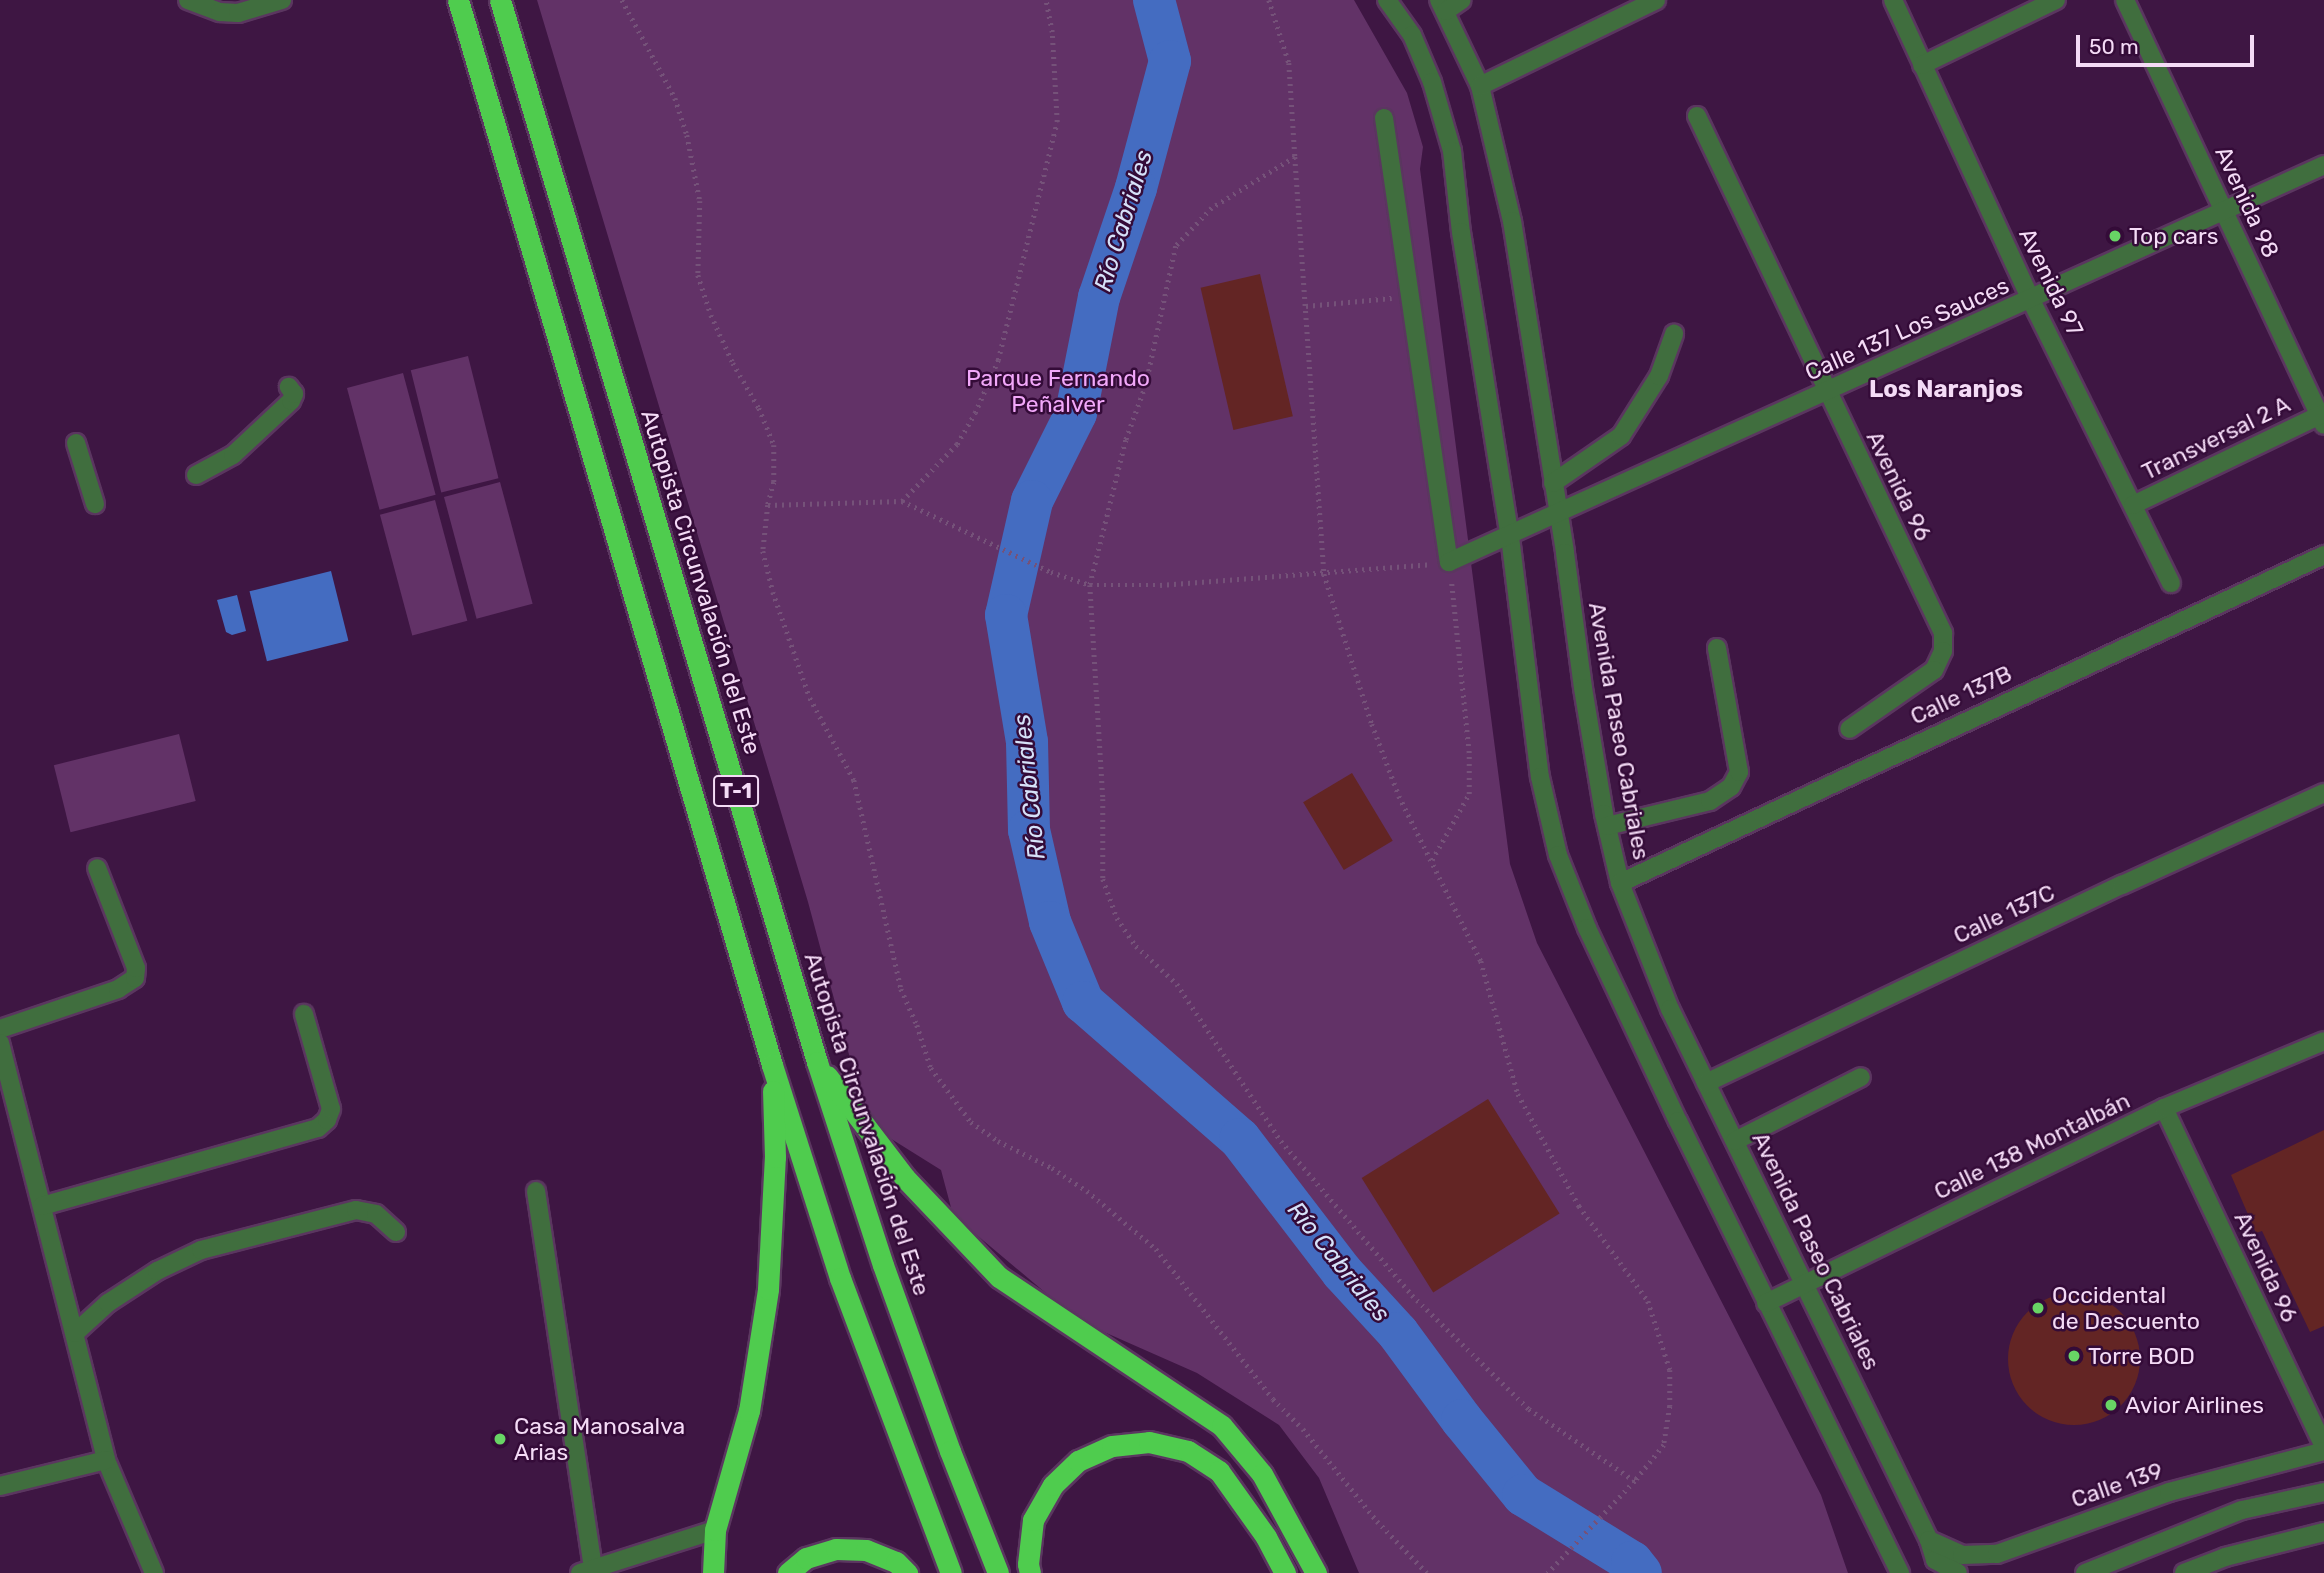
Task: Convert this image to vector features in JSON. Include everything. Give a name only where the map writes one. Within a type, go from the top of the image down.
[{"type":"highway","name":"T-1","points":[[458,0],[772,1065],[840,1278],[951,1573]]},
{"type":"highway","name":"Autopista Circunvalación del Este","points":[[500,0],[817,1062],[897,1302],[998,1573]]},
{"type":"highway","points":[[817,1062],[905,1178],[999,1277],[1222,1426],[1262,1474],[1316,1573]]},
{"type":"highway","points":[[713,1573],[715,1530],[749,1411],[768,1289],[775,1157],[772,1065]]},
{"type":"highway","points":[[1030,1573],[1028,1564],[1033,1520],[1053,1485],[1078,1461],[1112,1446],[1149,1442],[1188,1451],[1219,1471],[1266,1536],[1285,1573]]},
{"type":"highway","points":[[788,1573],[806,1558],[836,1549],[866,1550],[896,1563],[907,1573]]},
{"type":"street","points":[[188,0],[220,12],[238,13],[282,0]]},
{"type":"street","points":[[1387,0],[1412,35],[1432,82],[1452,151],[1461,232],[1510,537],[1540,777],[1558,855],[1593,940],[1766,1303],[1900,1573]]},
{"type":"street","points":[[1443,6],[1462,0]]},
{"type":"street","points":[[1480,86],[1656,0]]},
{"type":"street","name":"Avenida 97","points":[[1893,0],[2031,300],[2171,583]]},
{"type":"street","points":[[1922,65],[2056,0]]},
{"type":"street","name":"Avenida 98","points":[[2125,0],[2322,420]]},
{"type":"street","name":"Avenida Paseo Cabriales","points":[[1443,6],[1480,86],[1512,221],[1559,514],[1583,688],[1607,826],[1620,883],[1670,1009],[1929,1540],[1935,1560],[1958,1573]]},
{"type":"street","name":"Avenida 96","points":[[1697,116],[1943,633],[1943,651],[1934,670],[1916,686],[1849,729]]},
{"type":"street","points":[[1384,118],[1449,562]]},
{"type":"street","name":"Calle 137 Los Sauces","points":[[1449,562],[1510,537],[2324,165]]},
{"type":"street","points":[[1553,483],[1620,436],[1659,376],[1674,334]]},
{"type":"street","points":[[196,475],[233,455],[291,401],[294,394],[289,387]]},
{"type":"street","name":"Transversal 2 A","points":[[2133,505],[2322,420]]},
{"type":"street","points":[[76,443],[95,504]]},
{"type":"street","name":"Calle 137B","points":[[1620,883],[2324,555]]},
{"type":"street","points":[[1607,826],[1710,801],[1731,786],[1739,772],[1717,648]]},
{"type":"street","name":"Calle 137C","points":[[1706,1083],[2324,793]]},
{"type":"street","points":[[0,1028],[118,989],[135,978],[136,968],[97,868]]},
{"type":"street","points":[[42,1206],[318,1128],[327,1120],[331,1110],[304,1014]]},
{"type":"street","name":"Calle 138 Montalbán","points":[[1766,1303],[2164,1108],[2324,1041]]},
{"type":"street","points":[[0,1043],[106,1460],[154,1573]]},
{"type":"street","points":[[1735,1141],[1861,1077]]},
{"type":"street","name":"Avenida 96","points":[[2164,1108],[2324,1449]]},
{"type":"street","points":[[536,1191],[586,1571],[715,1530]]},
{"type":"street","points":[[75,1333],[108,1303],[158,1271],[201,1250],[356,1210],[376,1214],[396,1232]]},
{"type":"street","name":"Calle 139","points":[[1929,1540],[1962,1555],[1997,1554],[2169,1492],[2324,1449]]},
{"type":"street","points":[[0,1486],[106,1460]]},
{"type":"street","points":[[2085,1573],[2242,1510],[2324,1492]]},
{"type":"street","points":[[2184,1573],[2225,1557],[2324,1532]]},
{"type":"path","points":[[622,0],[676,98],[687,135],[700,201],[698,275],[711,314],[733,363],[760,408],[774,445],[774,482],[768,505],[763,551],[773,592],[810,698],[853,780],[901,989],[917,1025],[931,1068],[971,1122],[998,1141],[1052,1168],[1087,1191],[1156,1249],[1273,1399],[1303,1429],[1377,1521],[1427,1573]]},
{"type":"path","points":[[902,501],[957,444],[975,413],[998,360],[1057,122],[1052,32],[1045,0]]},
{"type":"path","points":[[1269,0],[1289,63],[1324,574],[1399,796],[1481,961],[1518,1094],[1579,1206],[1648,1301],[1670,1370],[1670,1406],[1664,1445],[1635,1481],[1548,1573]]},
{"type":"path","points":[[1295,157],[1212,208],[1176,246],[1146,385],[1126,440],[1090,585],[1103,799],[1103,879],[1117,918],[1136,946],[1177,984],[1281,1141],[1412,1295],[1529,1409],[1635,1481]]},
{"type":"path","points":[[1306,306],[1409,296]]},
{"type":"path","points":[[768,505],[902,501],[1051,572],[1090,585],[1160,585],[1449,562],[1469,753],[1469,794],[1432,860]]},
{"type":"green space","name":"Parque Fernando Peñalver","points":[[537,0],[1354,0],[1407,93],[1423,147],[1420,169],[1510,864],[1537,943],[1821,1495],[1848,1573],[1359,1573],[1319,1478],[1279,1425],[1197,1373],[1095,1328],[1047,1294],[953,1215],[941,1170],[877,1130],[858,1088],[808,902]]},
{"type":"green space","points":[[468,356],[498,478],[441,493],[411,370]]},
{"type":"green space","points":[[403,373],[436,495],[380,510],[347,388]]},
{"type":"green space","points":[[500,482],[533,604],[477,619],[444,497]]},
{"type":"green space","points":[[435,500],[467,621],[412,635],[380,515]]},
{"type":"green space","points":[[179,734],[196,801],[71,832],[54,765]]},
{"type":"water","points":[[331,571],[348,641],[267,661],[249,591]]},
{"type":"water","points":[[237,595],[246,631],[232,635],[226,632],[217,600]]},
{"type":"building","points":[[1260,274],[1293,416],[1233,430],[1201,288]]},
{"type":"building","points":[[1352,773],[1393,841],[1344,870],[1303,802]]},
{"type":"building","points":[[1488,1099],[1560,1213],[1433,1292],[1362,1178]]},
{"type":"building","points":[[2324,1130],[2324,1326],[2310,1332],[2262,1231],[2256,1233],[2231,1175]]},
{"type":"building","name":"Torre BOD","points":[[2074,1293],[2099,1298],[2121,1312],[2135,1334],[2140,1359],[2135,1384],[2121,1406],[2099,1420],[2074,1425],[2049,1420],[2027,1406],[2013,1384],[2008,1359],[2013,1334],[2027,1312],[2049,1298]]},
{"type":"waterway","name":"Río Cabriales","points":[[1154,0],[1170,61],[1136,188],[1099,297],[1076,413],[1032,501],[1006,615],[1027,742],[1029,830],[1050,922],[1083,1002],[1240,1139],[1342,1272],[1398,1333],[1462,1420],[1523,1495],[1632,1562],[1641,1573]]},
{"type":"place","name":"Top cars","points":[[2115,236]]},
{"type":"place","name":"Occidental de Descuento","points":[[2038,1308]]},
{"type":"place","name":"Torre BOD","points":[[2074,1356]]},
{"type":"place","name":"Avior Airlines","points":[[2111,1405]]},
{"type":"place","name":"Casa Manosalva Arias","points":[[500,1439]]},
{"type":"district","name":"Los Naranjos","points":[[1946,390]]}]
